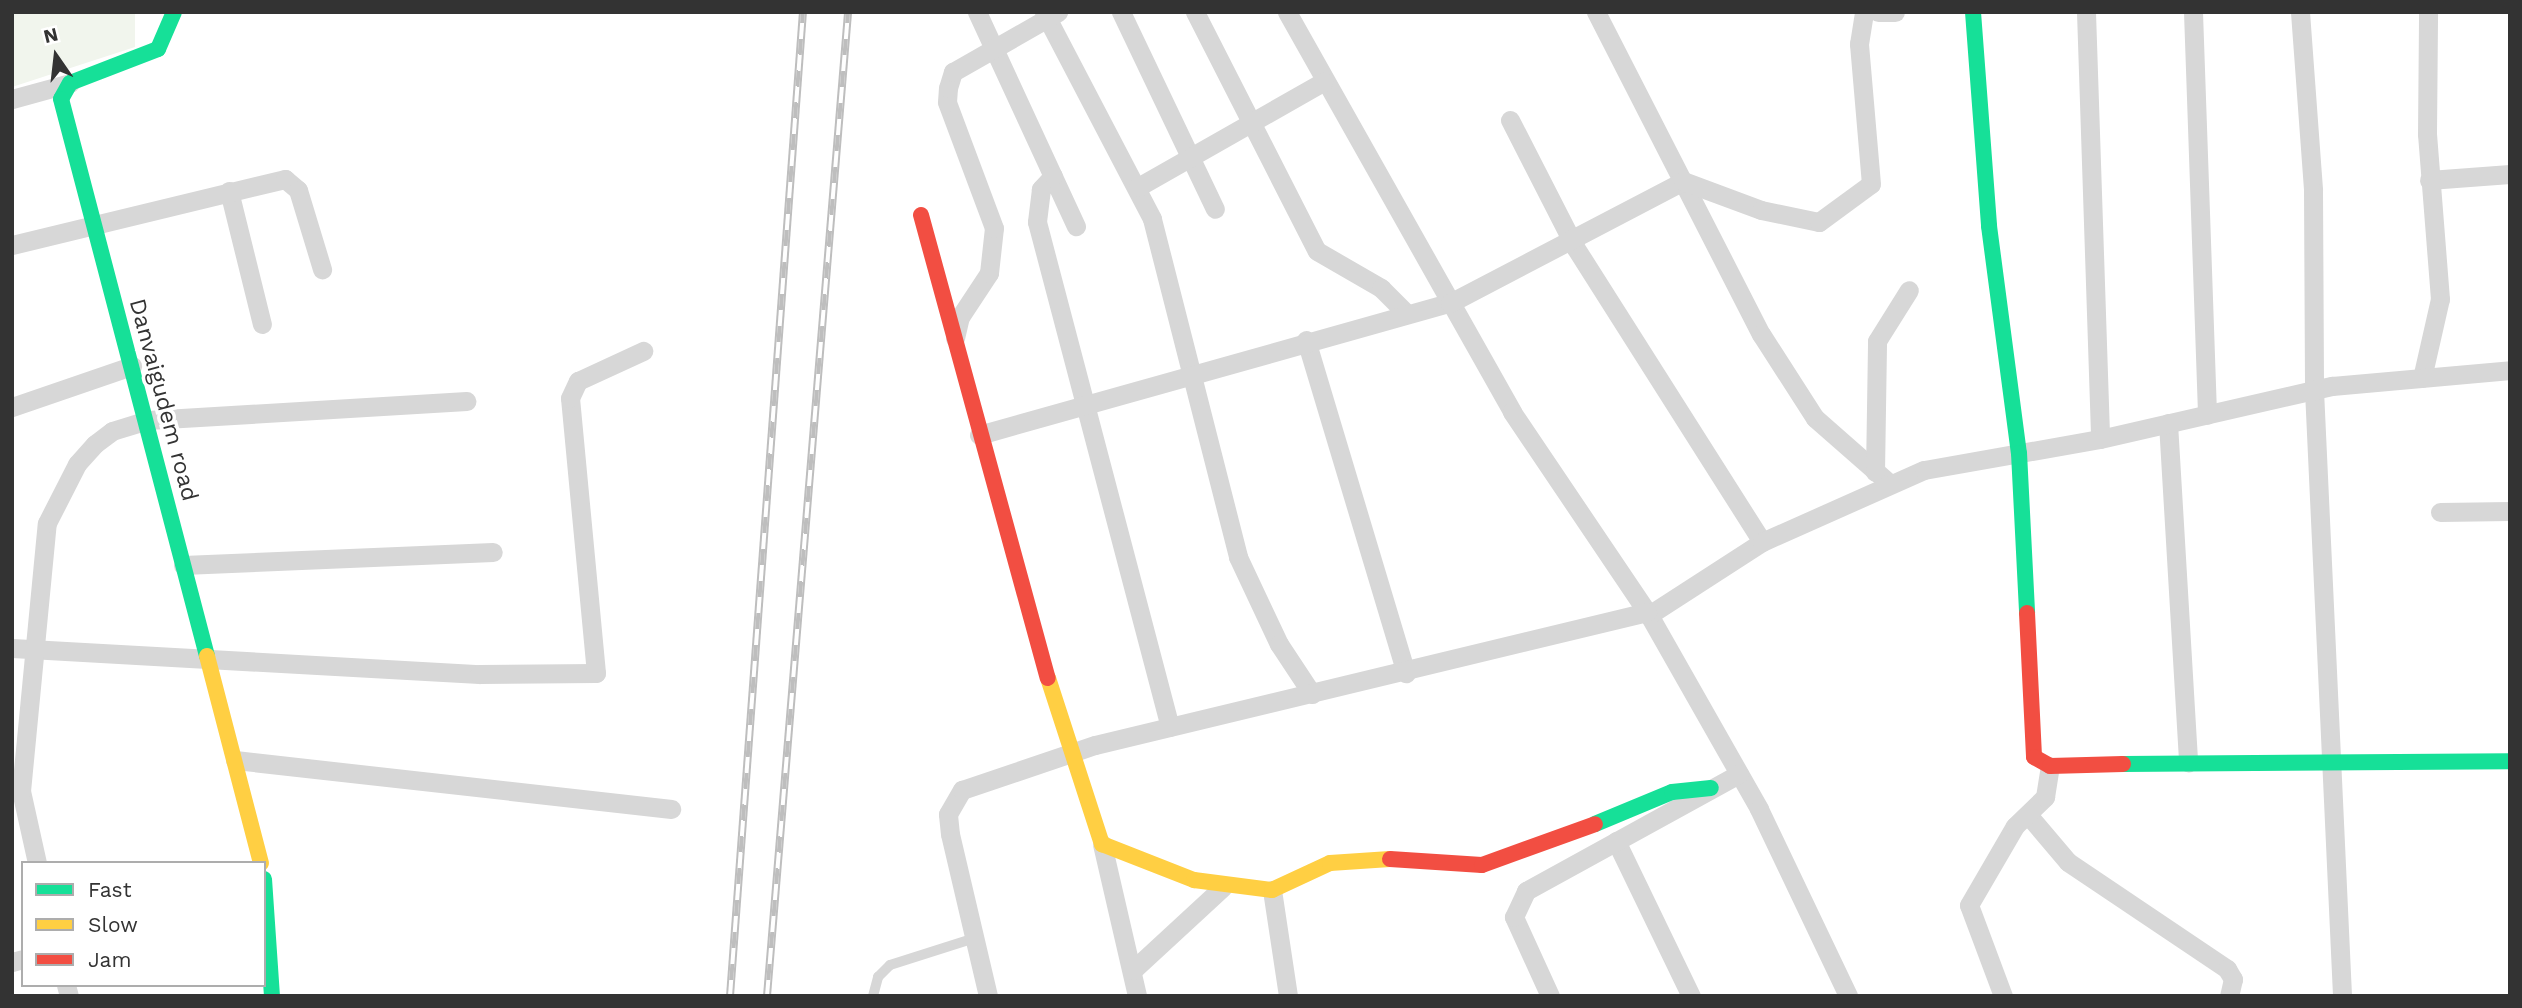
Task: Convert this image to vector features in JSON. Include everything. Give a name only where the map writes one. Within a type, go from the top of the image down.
[{"type":"street","points":[[12,99],[70,83],[158,49],[174,12]]},
{"type":"street","points":[[977,12],[992,54],[1076,226]]},
{"type":"street","points":[[1121,12],[1215,208]]},
{"type":"street","points":[[1195,12],[1253,118],[1324,260],[1381,288],[1406,313]]},
{"type":"street","points":[[1287,12],[1323,82],[1450,303],[1577,514],[1648,614],[1738,774],[1847,996]]},
{"type":"street","points":[[1595,12],[1760,334],[1815,418],[1882,478]]},
{"type":"street","points":[[979,435],[1306,340],[1450,303],[1683,180],[1761,210],[1819,222],[1871,184],[1859,44],[1864,12]]},
{"type":"street","points":[[1878,12],[1895,12]]},
{"type":"street","points":[[1973,12],[1989,226],[2020,453],[2032,751],[2050,766],[2330,758],[2510,761]]},
{"type":"street","points":[[2085,12],[2100,439]]},
{"type":"street","points":[[2193,12],[2207,415]]},
{"type":"street","points":[[2300,12],[2313,191],[2314,390],[2342,996]]},
{"type":"street","points":[[2422,378],[2440,299],[2429,180],[2428,12]]},
{"type":"street","points":[[954,342],[960,317],[989,273],[994,228],[947,102],[948,88],[953,72],[992,54],[1050,15],[1138,187],[1165,257],[1191,373],[1238,557],[1279,644],[1312,694]]},
{"type":"street","points":[[1138,187],[1253,118],[1323,82]]},
{"type":"street","name":"Danvaigudem road","points":[[70,83],[61,99],[63,118],[148,420],[261,861]]},
{"type":"street","points":[[1510,120],[1571,239],[1762,542]]},
{"type":"street","points":[[2429,180],[2510,174]]},
{"type":"street","points":[[1053,176],[1041,189],[1037,222],[1083,405],[1171,727]]},
{"type":"street","points":[[12,245],[92,221],[229,191],[292,181],[322,269]]},
{"type":"street","points":[[229,191],[262,324]]},
{"type":"street","points":[[921,215],[979,435],[1068,752],[1102,845],[1137,996]]},
{"type":"street","points":[[1882,478],[1877,341],[1909,290]]},
{"type":"street","points":[[1306,340],[1406,673]]},
{"type":"street","points":[[12,648],[208,661],[596,673],[570,398],[578,381],[643,351]]},
{"type":"street","points":[[12,407],[132,366]]},
{"type":"street","points":[[988,996],[950,834],[953,800],[962,790],[1068,752],[1648,614],[1762,542],[1882,478],[2100,439],[2314,390],[2510,370]]},
{"type":"street","points":[[37,861],[21,791],[47,523],[77,464],[95,444],[112,431],[148,420],[466,401]]},
{"type":"street","points":[[2168,424],[2188,762]]},
{"type":"street","points":[[2440,512],[2510,511]]},
{"type":"street","points":[[183,565],[493,552]]},
{"type":"street","points":[[236,761],[671,809]]},
{"type":"street","points":[[2003,996],[1969,905],[2015,826],[2028,816],[2050,788],[2050,766]]},
{"type":"street","points":[[1550,996],[1520,936],[1516,903],[1526,891],[1738,774]]},
{"type":"street","points":[[1102,845],[1223,887],[1272,890],[1330,863],[1368,858],[1482,864],[1511,859],[1672,792],[1711,788]]},
{"type":"street","points":[[2028,816],[2068,862],[2227,969],[2233,979],[2229,996]]},
{"type":"street","points":[[1616,841],[1691,996]]},
{"type":"street","points":[[1133,970],[1223,887]]},
{"type":"street","points":[[1272,890],[1288,996]]},
{"type":"street","points":[[266,905],[272,996]]},
{"type":"lane","points":[[873,996],[878,976],[890,965],[975,938]]},
{"type":"shaded area","points":[[12,12],[135,12],[135,47],[12,87]]},
{"type":"railway","points":[[730,996],[803,12]]},
{"type":"railway","points":[[767,996],[848,12]]},
{"type":"traffic: fast","points":[[174,12],[158,49],[70,83],[61,99],[207,656]]},
{"type":"traffic: fast","points":[[1973,12],[1989,226],[2019,453],[2027,613]]},
{"type":"traffic: fast","points":[[2123,764],[2510,761]]},
{"type":"traffic: fast","points":[[1595,824],[1672,792],[1711,788]]},
{"type":"traffic: fast","points":[[266,908],[272,996]]},
{"type":"traffic: slow","points":[[207,656],[260,861]]},
{"type":"traffic: slow","points":[[1048,678],[1102,844],[1194,880],[1272,890],[1330,863],[1390,859]]},
{"type":"traffic: jam","points":[[921,215],[1048,678]]},
{"type":"traffic: jam","points":[[2027,613],[2034,757],[2050,766],[2123,764]]},
{"type":"traffic: jam","points":[[1390,859],[1482,865],[1595,824]]}]
